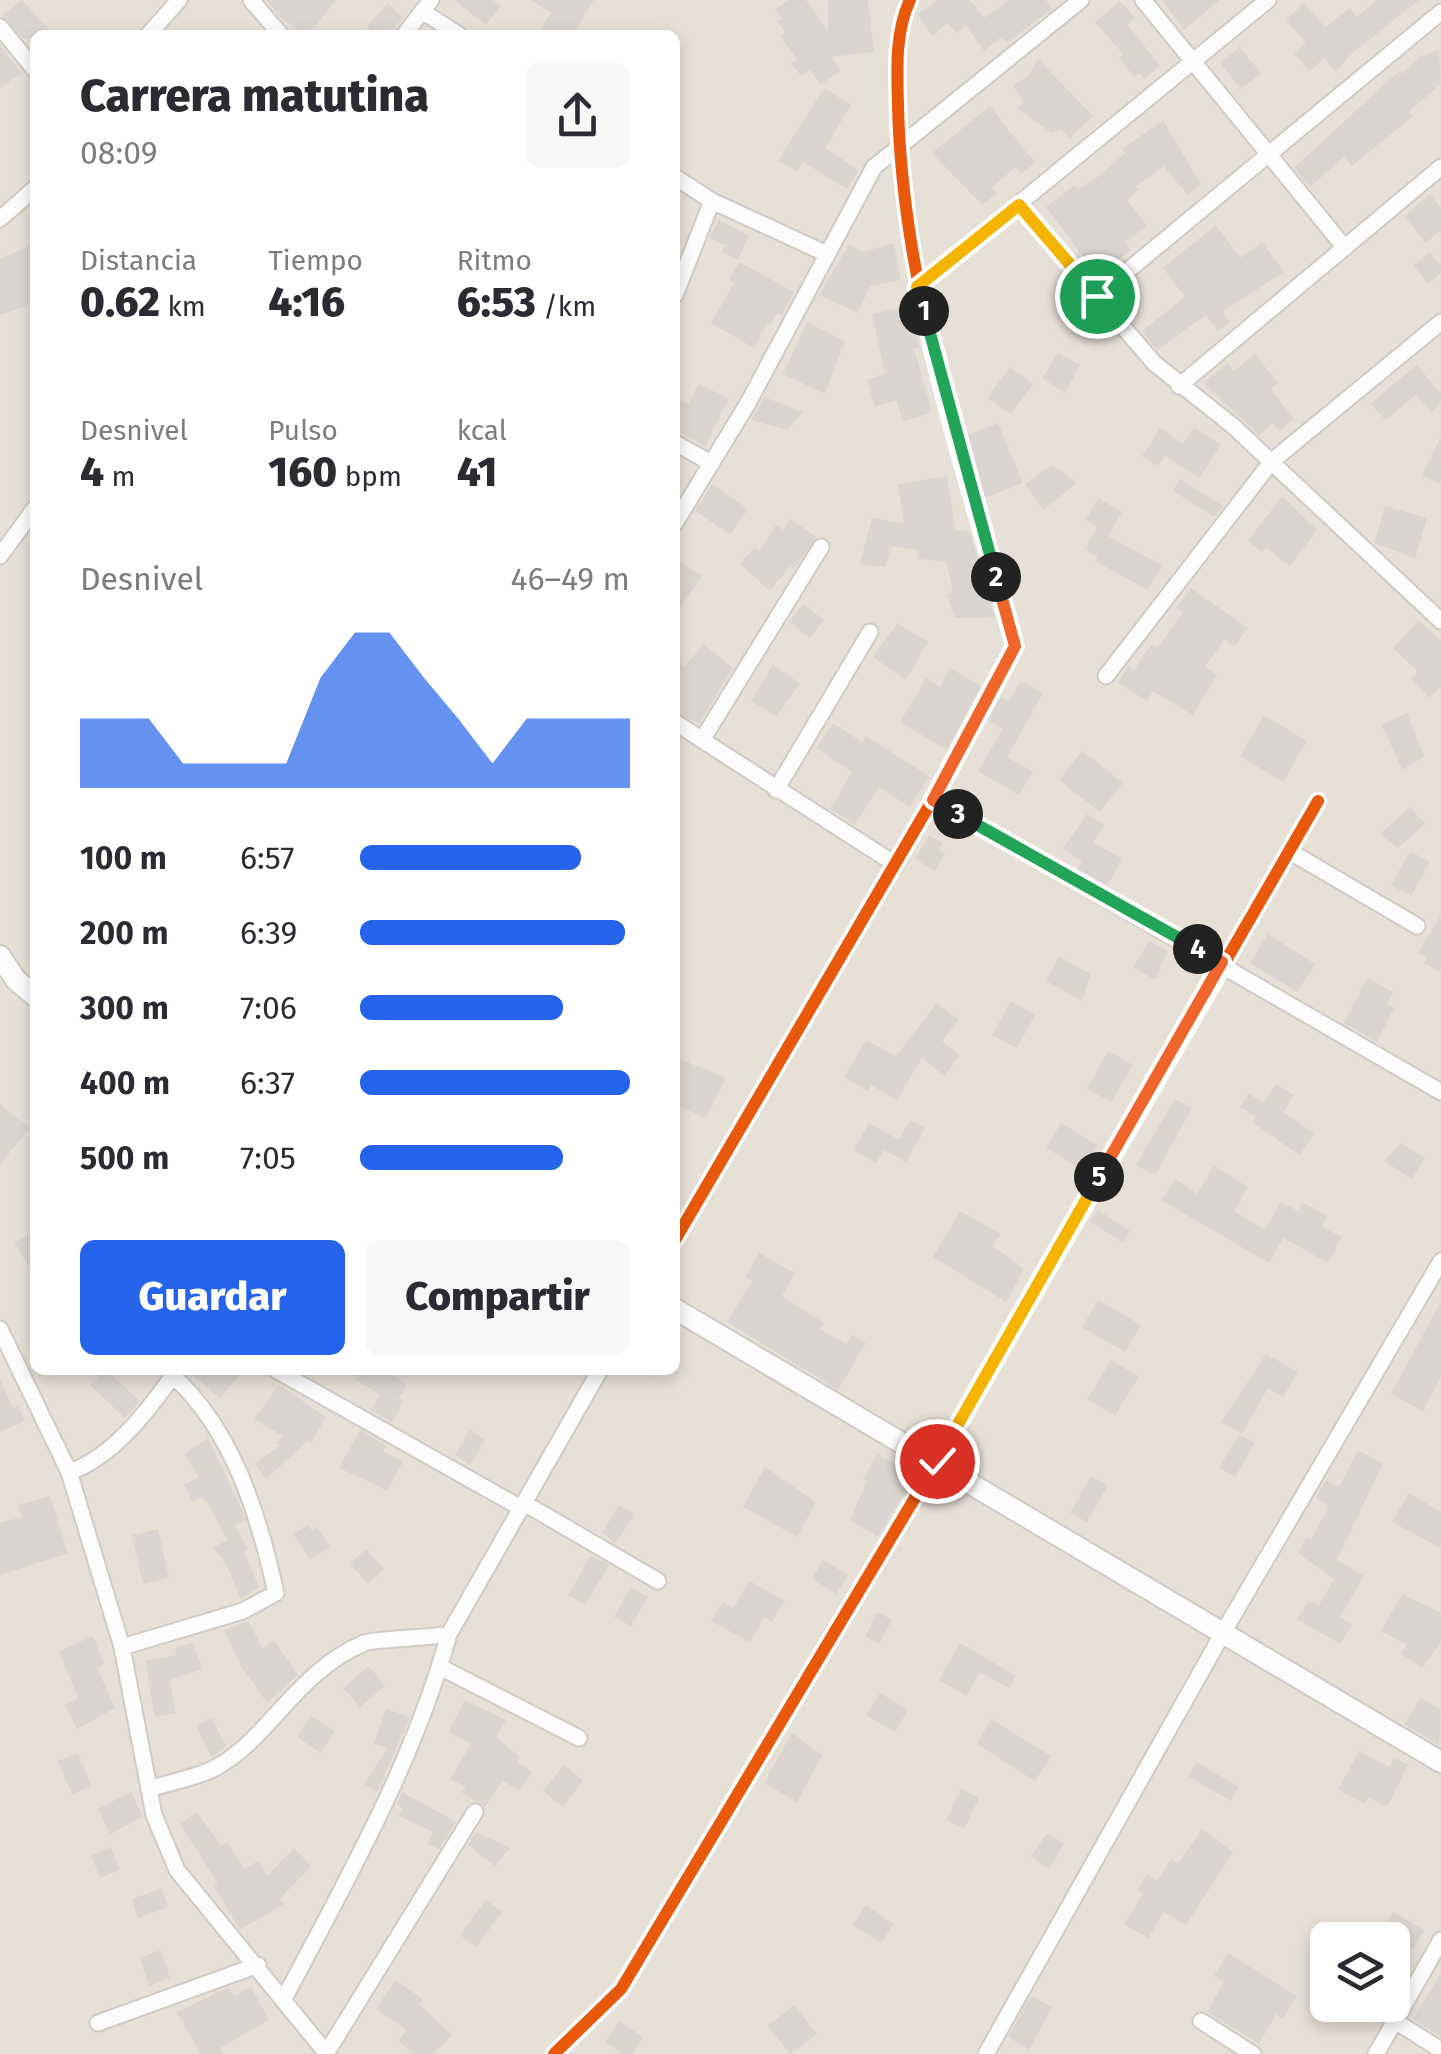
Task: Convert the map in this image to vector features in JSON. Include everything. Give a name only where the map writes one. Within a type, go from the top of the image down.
[{"type":"street","points":[[153,30],[180,0]]},
{"type":"street","points":[[250,0],[277,30]]},
{"type":"street","points":[[680,1231],[933,800],[1015,646],[917,287],[900,148],[897,58],[910,0]]},
{"type":"street","points":[[680,515],[874,166],[1081,0]]},
{"type":"street","points":[[1143,0],[1345,248]]},
{"type":"street","points":[[917,287],[1268,0]]},
{"type":"street","points":[[408,30],[427,5],[454,30]]},
{"type":"street","points":[[1097,296],[1441,12]]},
{"type":"street","points":[[0,27],[30,64]]},
{"type":"street","points":[[1179,386],[1441,168]]},
{"type":"street","points":[[680,180],[712,201],[827,254]]},
{"type":"street","points":[[0,218],[30,192]]},
{"type":"street","points":[[680,282],[712,201]]},
{"type":"street","points":[[1019,205],[1179,386],[1272,462],[1441,622]]},
{"type":"street","points":[[1106,676],[1272,462],[1441,322]]},
{"type":"street","points":[[680,446],[711,463]]},
{"type":"street","points":[[0,556],[30,515]]},
{"type":"street","points":[[702,740],[821,547]]},
{"type":"street","points":[[776,790],[870,632]]},
{"type":"street","points":[[680,725],[895,864]]},
{"type":"street","points":[[933,800],[1222,962],[1441,1092]]},
{"type":"street","points":[[554,2054],[621,1990],[937,1461],[1318,801]]},
{"type":"street","points":[[1288,851],[1417,926]]},
{"type":"street","points":[[0,956],[16,980],[30,992]]},
{"type":"street","points":[[986,2054],[1224,1630],[1441,1262]]},
{"type":"street","points":[[680,1312],[1224,1630],[1441,1762]]},
{"type":"street","points":[[0,1330],[69,1472],[122,1646],[148,1789],[177,1870],[327,2053],[475,1812]]},
{"type":"street","points":[[69,1472],[83,1468],[116,1440],[173,1375]]},
{"type":"street","points":[[122,1646],[243,1610],[276,1593],[261,1530],[231,1454],[177,1375]]},
{"type":"street","points":[[285,1375],[658,1581]]},
{"type":"street","points":[[285,1998],[369,1838],[440,1667],[448,1634],[597,1375]]},
{"type":"street","points":[[148,1789],[214,1769],[238,1752],[304,1682],[368,1641],[408,1642],[448,1634]]},
{"type":"street","points":[[440,1667],[580,1738]]},
{"type":"street","points":[[1410,1995],[1441,1940]]},
{"type":"street","points":[[98,2024],[258,1965]]},
{"type":"street","points":[[1201,2021],[1253,2054]]},
{"type":"street","points":[[1376,2054],[1394,2022]]},
{"type":"street","points":[[1397,2022],[1441,2050]]},
{"type":"shaded area","points":[[0,0],[1441,0],[1441,2054],[0,2054]]},
{"type":"building","points":[[22,0],[49,30],[30,30],[30,38],[24,39],[2,16]]},
{"type":"building","points":[[266,0],[336,0],[312,30],[300,30],[283,20]]},
{"type":"building","points":[[454,0],[493,0],[501,6],[486,25]]},
{"type":"building","points":[[531,0],[594,0],[575,30],[539,30],[551,13]]},
{"type":"building","points":[[788,0],[806,0],[828,31],[828,0],[868,0],[874,52],[831,57],[840,71],[820,85],[810,70],[801,76],[791,63],[797,59],[780,36],[785,32],[777,21],[782,18],[775,9]]},
{"type":"building","points":[[938,0],[970,0],[984,18],[1009,0],[1046,0],[1052,9],[1008,42],[1000,38],[984,51],[966,26],[957,33],[947,23],[932,36],[918,14]]},
{"type":"building","points":[[1162,0],[1220,0],[1184,30]]},
{"type":"building","points":[[1377,0],[1419,0],[1350,55],[1336,72],[1324,58],[1310,71],[1294,54],[1306,43],[1286,20],[1304,3],[1325,27],[1350,8],[1357,17]]},
{"type":"building","points":[[1120,1],[1135,18],[1128,25],[1160,66],[1144,79],[1140,73],[1134,77],[1119,58],[1123,54],[1095,22]]},
{"type":"building","points":[[388,3],[403,18],[392,30],[371,30],[367,26]]},
{"type":"building","points":[[0,45],[21,73],[0,88]]},
{"type":"building","points":[[1240,47],[1261,73],[1241,89],[1220,63]]},
{"type":"building","points":[[1439,50],[1441,84],[1409,111],[1413,116],[1352,166],[1344,157],[1310,187],[1294,168],[1400,71],[1402,74],[1421,56]]},
{"type":"building","points":[[1038,59],[1093,116],[1070,138],[1061,130],[1052,133],[1017,108],[1023,102],[1013,85],[1028,76]]},
{"type":"building","points":[[824,88],[851,105],[825,148],[859,170],[847,189],[803,162],[798,171],[778,161]]},
{"type":"building","points":[[990,106],[1035,163],[1021,174],[1016,167],[992,187],[997,193],[982,205],[932,153]]},
{"type":"building","points":[[1163,120],[1201,185],[1187,195],[1164,166],[1135,187],[1138,190],[1127,200],[1147,226],[1125,242],[1131,250],[1107,268],[1102,260],[1092,268],[1046,207],[1075,185],[1078,189],[1099,176],[1125,153],[1122,149]]},
{"type":"building","points":[[1430,194],[1441,208],[1441,230],[1426,243],[1404,216]]},
{"type":"building","points":[[718,220],[749,235],[738,260],[722,252],[725,245],[709,238]]},
{"type":"building","points":[[1216,225],[1240,258],[1262,242],[1284,272],[1222,312],[1230,322],[1218,331],[1206,315],[1157,350],[1142,331],[1185,297],[1163,268]]},
{"type":"building","points":[[894,243],[901,280],[870,286],[858,313],[819,295],[849,244],[863,252]]},
{"type":"building","points":[[30,245],[30,305],[0,315],[0,259]]},
{"type":"building","points":[[1430,252],[1441,266],[1441,273],[1428,284],[1413,265]]},
{"type":"building","points":[[739,262],[794,292],[782,315],[777,313],[771,324],[767,323],[754,348],[711,323],[734,283],[729,280]]},
{"type":"building","points":[[900,308],[903,324],[913,322],[919,348],[914,349],[932,412],[903,422],[896,400],[875,407],[867,380],[885,374],[872,314]]},
{"type":"building","points":[[807,322],[845,341],[825,394],[783,374]]},
{"type":"building","points":[[1058,353],[1080,365],[1065,393],[1042,378]]},
{"type":"building","points":[[1255,354],[1278,383],[1271,389],[1294,419],[1279,431],[1273,423],[1259,435],[1203,383],[1228,363],[1234,371]]},
{"type":"building","points":[[1417,365],[1441,394],[1441,403],[1431,412],[1416,395],[1385,420],[1371,403]]},
{"type":"building","points":[[1010,367],[1033,384],[1011,414],[987,398]]},
{"type":"building","points":[[698,384],[729,398],[705,447],[680,431],[680,400],[689,404]]},
{"type":"building","points":[[764,397],[803,412],[787,430],[751,420]]},
{"type":"building","points":[[998,423],[1023,483],[984,498],[966,436]]},
{"type":"building","points":[[1194,427],[1221,445],[1199,478],[1165,456],[1158,466],[1142,456],[1160,428],[1183,444]]},
{"type":"building","points":[[1441,436],[1441,484],[1422,476]]},
{"type":"building","points":[[1052,465],[1077,483],[1043,510],[1025,484]]},
{"type":"building","points":[[947,476],[955,530],[970,532],[995,617],[955,618],[947,594],[953,592],[946,561],[917,559],[918,550],[891,546],[885,567],[860,564],[872,518],[904,524],[898,484]]},
{"type":"building","points":[[1180,479],[1223,506],[1214,517],[1173,491]]},
{"type":"building","points":[[712,484],[748,509],[730,535],[695,511]]},
{"type":"building","points":[[1282,496],[1317,530],[1290,566],[1266,547],[1262,552],[1248,541]]},
{"type":"building","points":[[1098,498],[1122,512],[1108,536],[1162,565],[1148,590],[1095,561],[1098,557],[1085,550],[1097,526],[1086,520]]},
{"type":"building","points":[[1385,506],[1427,518],[1415,558],[1374,543]]},
{"type":"building","points":[[790,519],[817,537],[794,569],[790,566],[770,591],[740,564],[755,547],[759,551],[776,525],[783,530]]},
{"type":"building","points":[[680,562],[702,576],[680,608]]},
{"type":"building","points":[[1191,588],[1248,628],[1234,647],[1224,640],[1205,667],[1217,675],[1193,715],[1153,691],[1147,701],[1118,683],[1128,666],[1134,670],[1152,644],[1158,647],[1183,612],[1176,608]]},
{"type":"building","points":[[803,604],[824,620],[810,638],[789,622]]},
{"type":"building","points":[[1419,620],[1441,641],[1441,686],[1429,698],[1411,678],[1418,672],[1393,648]]},
{"type":"building","points":[[897,623],[928,642],[906,680],[873,657]]},
{"type":"building","points":[[703,644],[733,668],[699,724],[680,714],[680,662],[685,667]]},
{"type":"building","points":[[773,664],[800,684],[776,716],[751,701]]},
{"type":"building","points":[[950,668],[981,686],[947,750],[900,722],[926,678],[940,687]]},
{"type":"building","points":[[1021,681],[1043,693],[1007,757],[1033,772],[1019,795],[978,771],[1003,729],[988,720],[1001,697],[1009,702]]},
{"type":"building","points":[[1407,713],[1424,756],[1402,770],[1382,725]]},
{"type":"building","points":[[1264,715],[1307,741],[1283,782],[1240,756]]},
{"type":"building","points":[[833,723],[862,742],[866,736],[929,776],[910,807],[879,787],[855,825],[830,809],[852,772],[816,748]]},
{"type":"building","points":[[1082,751],[1123,783],[1100,812],[1059,780]]},
{"type":"building","points":[[1410,807],[1425,824],[1398,848],[1380,834]]},
{"type":"building","points":[[1087,814],[1104,825],[1093,842],[1122,859],[1107,886],[1077,869],[1082,861],[1063,849]]},
{"type":"building","points":[[929,835],[942,843],[939,850],[945,853],[935,871],[915,859]]},
{"type":"building","points":[[1410,851],[1430,862],[1411,896],[1391,885]]},
{"type":"building","points":[[1441,915],[1441,973],[1424,963],[1427,958],[1418,953]]},
{"type":"building","points":[[1268,934],[1315,964],[1297,992],[1250,963]]},
{"type":"building","points":[[1149,941],[1168,951],[1155,980],[1133,967]]},
{"type":"building","points":[[1059,957],[1091,974],[1082,1001],[1046,981]]},
{"type":"building","points":[[1367,978],[1393,992],[1387,1004],[1394,1008],[1377,1042],[1344,1023]]},
{"type":"building","points":[[1011,1001],[1035,1015],[1017,1048],[992,1035]]},
{"type":"building","points":[[937,1003],[959,1020],[942,1041],[960,1055],[944,1076],[922,1058],[897,1100],[871,1085],[868,1091],[844,1078],[866,1040],[896,1056]]},
{"type":"building","points":[[1108,1051],[1133,1065],[1111,1102],[1087,1089]]},
{"type":"building","points":[[680,1059],[726,1078],[705,1119],[680,1106]]},
{"type":"building","points":[[1276,1084],[1294,1095],[1283,1112],[1314,1133],[1300,1155],[1252,1122],[1255,1117],[1240,1107],[1249,1094],[1264,1103]]},
{"type":"building","points":[[1175,1099],[1192,1108],[1155,1175],[1136,1165]]},
{"type":"building","points":[[0,1104],[30,1128],[0,1164]]},
{"type":"building","points":[[910,1120],[925,1128],[906,1162],[884,1150],[876,1163],[854,1150],[869,1123],[899,1140]]},
{"type":"building","points":[[1061,1123],[1098,1145],[1083,1170],[1046,1148]]},
{"type":"building","points":[[1401,1143],[1425,1158],[1412,1179],[1384,1161]]},
{"type":"building","points":[[1214,1166],[1248,1187],[1234,1211],[1265,1230],[1281,1202],[1298,1211],[1302,1202],[1327,1216],[1322,1227],[1342,1237],[1328,1263],[1283,1238],[1269,1263],[1161,1200],[1176,1179],[1197,1194]]},
{"type":"building","points":[[1098,1210],[1130,1231],[1123,1242],[1090,1222]]},
{"type":"building","points":[[960,1211],[1000,1234],[993,1246],[1024,1269],[1006,1302],[933,1257]]},
{"type":"building","points":[[30,1233],[30,1268],[14,1243]]},
{"type":"building","points":[[759,1253],[795,1273],[782,1296],[824,1323],[820,1329],[846,1344],[852,1335],[866,1343],[838,1390],[727,1322],[752,1281],[745,1277]]},
{"type":"building","points":[[1098,1300],[1141,1325],[1125,1352],[1082,1327]]},
{"type":"building","points":[[1441,1301],[1441,1377],[1423,1411],[1391,1394]]},
{"type":"building","points":[[1266,1354],[1298,1372],[1283,1397],[1268,1388],[1242,1434],[1221,1422]]},
{"type":"building","points":[[1111,1360],[1139,1377],[1115,1416],[1087,1399]]},
{"type":"building","points":[[101,1375],[111,1375],[140,1401],[125,1418],[90,1385]]},
{"type":"building","points":[[194,1375],[239,1375],[220,1399]]},
{"type":"building","points":[[358,1375],[391,1375],[407,1384],[399,1398],[404,1401],[392,1422],[370,1410],[380,1394],[355,1380]]},
{"type":"building","points":[[0,1379],[13,1408],[18,1406],[25,1421],[0,1432]]},
{"type":"building","points":[[279,1385],[326,1417],[311,1443],[308,1441],[266,1479],[255,1463],[279,1446],[276,1443],[283,1436],[254,1419]]},
{"type":"building","points":[[360,1430],[386,1445],[383,1451],[403,1462],[387,1490],[339,1468]]},
{"type":"building","points":[[470,1430],[485,1440],[470,1465],[455,1455]]},
{"type":"building","points":[[1239,1434],[1255,1443],[1235,1477],[1219,1468]]},
{"type":"building","points":[[208,1438],[241,1508],[245,1520],[235,1525],[248,1549],[244,1552],[259,1587],[241,1599],[225,1562],[213,1548],[227,1540],[208,1503],[202,1497],[193,1502],[184,1485],[199,1477],[184,1454]]},
{"type":"building","points":[[1358,1450],[1383,1463],[1337,1560],[1364,1576],[1340,1617],[1352,1624],[1340,1644],[1297,1619],[1309,1600],[1319,1605],[1334,1579],[1298,1553],[1306,1537],[1311,1540],[1329,1506],[1316,1498],[1326,1480],[1339,1487]]},
{"type":"building","points":[[878,1454],[915,1476],[878,1537],[850,1520],[867,1481],[863,1478]]},
{"type":"building","points":[[765,1467],[816,1502],[797,1537],[743,1507]]},
{"type":"building","points":[[1091,1476],[1108,1485],[1087,1522],[1070,1513]]},
{"type":"building","points":[[1409,1493],[1441,1512],[1441,1548],[1392,1522]]},
{"type":"building","points":[[50,1496],[68,1553],[0,1575],[0,1523],[22,1517],[18,1505]]},
{"type":"building","points":[[619,1505],[634,1514],[616,1544],[602,1533]]},
{"type":"building","points":[[308,1525],[311,1530],[317,1527],[330,1547],[310,1560],[294,1534]]},
{"type":"building","points":[[158,1529],[169,1578],[143,1584],[132,1535]]},
{"type":"building","points":[[366,1549],[384,1569],[368,1584],[350,1564]]},
{"type":"building","points":[[591,1555],[609,1565],[585,1605],[568,1595]]},
{"type":"building","points":[[823,1560],[848,1575],[836,1594],[812,1579]]},
{"type":"building","points":[[750,1581],[785,1601],[772,1622],[764,1617],[750,1642],[711,1621],[722,1602],[733,1608]]},
{"type":"building","points":[[631,1587],[648,1597],[631,1626],[614,1617]]},
{"type":"building","points":[[1402,1594],[1441,1613],[1441,1643],[1422,1667],[1401,1654],[1407,1645],[1381,1631]]},
{"type":"building","points":[[877,1612],[892,1620],[879,1644],[865,1637]]},
{"type":"building","points":[[249,1621],[262,1648],[274,1640],[298,1675],[267,1703],[241,1666],[224,1630]]},
{"type":"building","points":[[93,1636],[104,1664],[97,1668],[115,1708],[77,1729],[65,1705],[78,1698],[59,1651]]},
{"type":"building","points":[[193,1642],[202,1669],[170,1680],[176,1713],[155,1717],[145,1661],[177,1655],[175,1648]]},
{"type":"building","points":[[960,1643],[1016,1676],[1009,1688],[980,1672],[966,1696],[939,1680]]},
{"type":"building","points":[[369,1666],[385,1686],[360,1707],[343,1688]]},
{"type":"building","points":[[880,1693],[908,1710],[895,1732],[866,1715]]},
{"type":"building","points":[[1421,1697],[1441,1710],[1439,1745],[1404,1724]]},
{"type":"building","points":[[465,1700],[506,1720],[496,1737],[520,1757],[517,1762],[532,1772],[520,1791],[503,1781],[485,1807],[462,1793],[466,1787],[450,1779],[471,1744],[448,1732]]},
{"type":"building","points":[[386,1709],[410,1717],[377,1792],[364,1784],[387,1748],[374,1744]]},
{"type":"building","points":[[311,1716],[335,1731],[321,1753],[297,1737]]},
{"type":"building","points":[[212,1718],[226,1747],[211,1757],[196,1725]]},
{"type":"building","points":[[991,1719],[1051,1756],[1035,1781],[977,1744]]},
{"type":"building","points":[[792,1733],[822,1755],[797,1802],[764,1783]]},
{"type":"building","points":[[1359,1751],[1389,1767],[1394,1758],[1408,1765],[1387,1807],[1368,1797],[1365,1804],[1338,1790]]},
{"type":"building","points":[[78,1753],[91,1786],[72,1794],[58,1761]]},
{"type":"building","points":[[1196,1762],[1239,1787],[1231,1801],[1188,1776]]},
{"type":"building","points":[[564,1765],[583,1780],[563,1807],[543,1791]]},
{"type":"building","points":[[961,1789],[979,1798],[964,1829],[946,1820]]},
{"type":"building","points":[[131,1792],[143,1817],[110,1834],[98,1809]]},
{"type":"building","points":[[402,1792],[456,1822],[439,1849],[427,1844],[433,1832],[399,1816],[403,1808],[396,1804]]},
{"type":"building","points":[[197,1812],[221,1846],[227,1842],[244,1869],[258,1861],[267,1876],[294,1848],[311,1866],[280,1899],[284,1904],[240,1930],[214,1887],[218,1884],[180,1824]]},
{"type":"building","points":[[1202,1829],[1233,1852],[1186,1925],[1164,1912],[1148,1938],[1124,1924],[1143,1894],[1137,1890],[1147,1875],[1157,1881],[1171,1859],[1178,1864]]},
{"type":"building","points":[[476,1832],[510,1848],[495,1866],[468,1845]]},
{"type":"building","points":[[1047,1833],[1064,1844],[1049,1869],[1031,1857]]},
{"type":"building","points":[[111,1847],[120,1870],[100,1878],[91,1855]]},
{"type":"building","points":[[162,1888],[168,1907],[138,1918],[132,1899]]},
{"type":"building","points":[[486,1900],[502,1912],[476,1947],[460,1935]]},
{"type":"building","points":[[866,1905],[894,1924],[881,1943],[853,1925]]},
{"type":"building","points":[[1393,1912],[1424,1930],[1413,1949],[1410,1922],[1387,1922]]},
{"type":"building","points":[[161,1950],[170,1978],[149,1986],[140,1958]]},
{"type":"building","points":[[1228,1953],[1297,1996],[1283,2019],[1276,2014],[1259,2044],[1207,2012],[1224,1982],[1214,1976]]},
{"type":"building","points":[[1441,1973],[1441,2037],[1413,2019]]},
{"type":"building","points":[[395,1980],[423,1999],[419,2004],[452,2035],[434,2054],[413,2054],[398,2040],[407,2030],[376,2009]]},
{"type":"building","points":[[229,1987],[234,1996],[251,1987],[269,2020],[220,2048],[223,2054],[201,2054],[177,2012]]},
{"type":"building","points":[[1031,1996],[1052,2007],[1029,2050],[1008,2037]]},
{"type":"building","points":[[794,2005],[817,2034],[790,2054],[768,2026]]},
{"type":"building","points":[[619,2021],[643,2037],[632,2054],[623,2054],[605,2042]]},
{"type":"cycle path","points":[[680,1231],[933,799],[1015,647],[940,379],[911,243],[902,174],[897,78],[899,38],[910,0]]},
{"type":"cycle path","points":[[554,2054],[621,1989],[937,1461],[1318,801]]},
{"type":"route","points":[[937,1461],[1222,962],[933,800],[1006,670],[1015,646],[917,287],[1019,205],[1097,296]]}]
